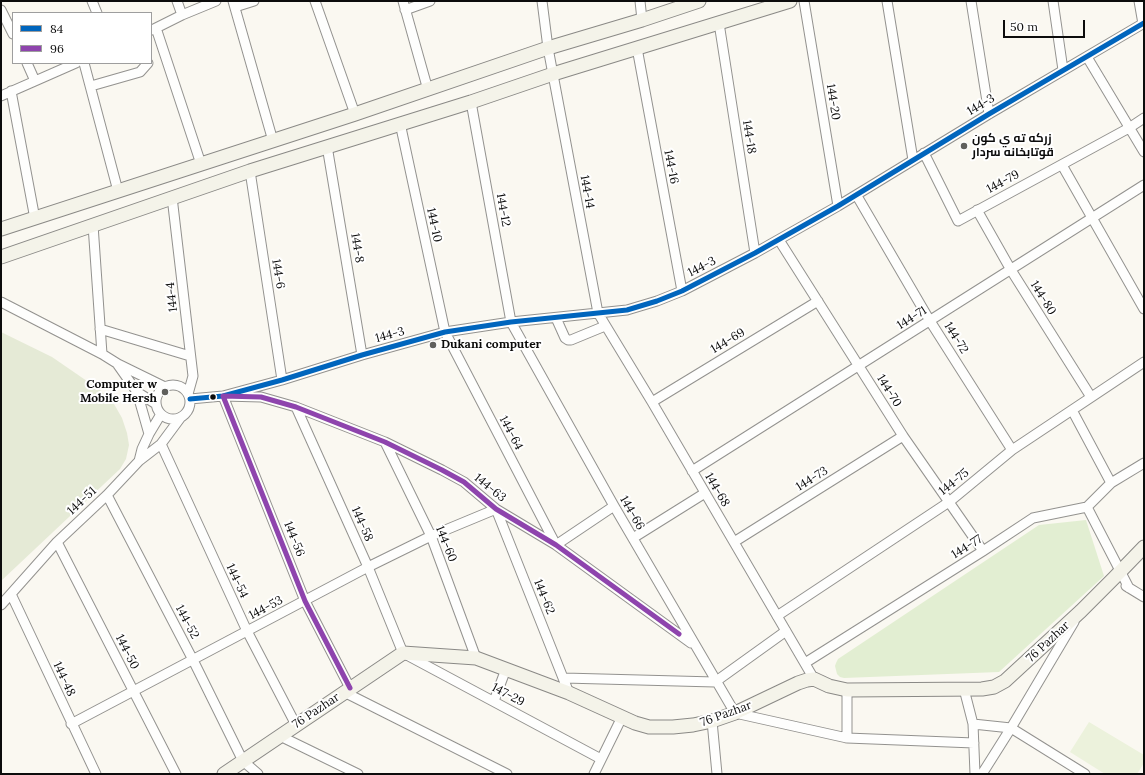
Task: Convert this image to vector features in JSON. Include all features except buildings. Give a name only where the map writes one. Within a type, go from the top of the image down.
[{"type":"street","points":[[92,1],[97,12]]},
{"type":"street","points":[[178,1],[182,15]]},
{"type":"street","points":[[201,164],[154,29],[182,15],[216,1]]},
{"type":"street","points":[[254,1],[234,4],[273,141]]},
{"type":"street","points":[[314,1],[355,114]]},
{"type":"street","points":[[402,1],[428,90]]},
{"type":"street","points":[[405,10],[430,1]]},
{"type":"street","name":"144-14","points":[[542,1],[548,48],[598,313]]},
{"type":"street","points":[[640,1],[642,20]]},
{"type":"street","points":[[1,229],[428,90],[548,48],[642,20],[699,1]]},
{"type":"street","points":[[1,257],[327,146],[790,1]]},
{"type":"street","name":"144-20","points":[[804,1],[838,206]]},
{"type":"street","points":[[887,1],[914,160]]},
{"type":"street","points":[[971,1],[989,114]]},
{"type":"street","points":[[1053,1],[1064,70]]},
{"type":"street","points":[[1139,1],[1144,24]]},
{"type":"street","points":[[1,10],[12,32]]},
{"type":"street","name":"144-18","points":[[719,23],[755,253]]},
{"type":"street","name":"144-3","points":[[188,409],[221,396],[282,380],[362,355],[445,332],[511,322],[627,310],[657,301],[682,291],[779,240],[857,196],[989,114],[1144,24]]},
{"type":"street","name":"144-16","points":[[636,48],[682,291]]},
{"type":"street","points":[[1087,57],[1144,152]]},
{"type":"street","points":[[27,64],[35,81]]},
{"type":"street","points":[[1,96],[74,64]]},
{"type":"street","points":[[84,64],[118,192]]},
{"type":"street","points":[[91,86],[140,72],[147,64]]},
{"type":"street","points":[[11,91],[35,219]]},
{"type":"street","name":"144-12","points":[[471,102],[511,322]]},
{"type":"street","name":"144-79","points":[[924,153],[958,221],[1129,128],[1144,118]]},
{"type":"street","name":"144-10","points":[[400,123],[445,332]]},
{"type":"street","name":"144-8","points":[[327,146],[362,355]]},
{"type":"street","points":[[1062,165],[1144,309]]},
{"type":"street","name":"144-6","points":[[250,171],[282,380]]},
{"type":"street","name":"144-71","points":[[692,471],[1144,185]]},
{"type":"street","name":"144-72","points":[[857,196],[930,321],[1012,450]]},
{"type":"street","name":"144-4","points":[[172,198],[192,376],[189,396]]},
{"type":"street","name":"144-80","points":[[977,210],[1011,270],[1091,397]]},
{"type":"street","points":[[93,225],[102,354]]},
{"type":"street","name":"144-70","points":[[779,240],[903,436],[983,551]]},
{"type":"street","name":"144-69","points":[[652,402],[818,301]]},
{"type":"street","points":[[1,302],[102,354],[118,364],[165,387]]},
{"type":"street","name":"144-68","points":[[598,313],[652,402],[814,679]]},
{"type":"street","points":[[556,318],[565,338],[568,340],[572,340],[605,326]]},
{"type":"street","name":"144-66","points":[[511,322],[614,506],[735,713]]},
{"type":"street","points":[[100,329],[190,356]]},
{"type":"street","name":"144-64","points":[[445,332],[556,545]]},
{"type":"street","name":"144-75","points":[[777,616],[949,502],[1012,450],[1144,362]]},
{"type":"street","points":[[118,364],[137,392],[149,434]]},
{"type":"street","points":[[170,385],[181,386],[189,396],[190,404],[185,414],[181,417],[165,417],[161,414],[156,404],[158,394],[165,387],[170,385]]},
{"type":"street","points":[[137,392],[156,404]]},
{"type":"street","name":"144-3","points":[[189,396],[221,396]]},
{"type":"street","name":"144-63","points":[[221,396],[261,397],[296,407],[385,442],[442,470],[464,482],[496,509],[556,545],[695,646]]},
{"type":"street","name":"144-56","points":[[221,396],[305,601],[347,690]]},
{"type":"street","name":"144-58","points":[[296,407],[368,567],[403,653]]},
{"type":"street","points":[[1072,410],[1111,483]]},
{"type":"street","points":[[139,461],[142,449],[149,434],[161,414]]},
{"type":"street","name":"144-51","points":[[1,605],[57,542],[107,495],[139,461],[160,444],[181,417]]},
{"type":"street","name":"144-73","points":[[734,542],[903,436]]},
{"type":"street","name":"144-60","points":[[385,442],[431,536],[476,658]]},
{"type":"street","name":"144-54","points":[[160,444],[247,632],[296,725]]},
{"type":"street","points":[[1144,463],[1111,483],[1087,507],[1118,575],[1129,588],[1144,597]]},
{"type":"street","points":[[633,538],[705,493]]},
{"type":"street","name":"144-52","points":[[107,495],[193,660],[243,761]]},
{"type":"street","points":[[556,545],[614,506]]},
{"type":"street","name":"144-77","points":[[805,663],[1033,518],[1087,507]]},
{"type":"street","name":"144-53","points":[[72,724],[368,567],[431,536],[496,509]]},
{"type":"street","name":"144-62","points":[[496,509],[569,693]]},
{"type":"street","name":"144-50","points":[[57,542],[176,774]]},
{"type":"street","name":"76 Pazhar","points":[[224,774],[403,653],[476,658],[569,693],[635,723],[649,727],[673,727],[712,721],[735,713],[798,683],[814,679],[830,686],[847,690],[964,689],[994,687],[1005,681],[1081,611],[1144,547]]},
{"type":"street","name":"144-48","points":[[11,594],[94,773]]},
{"type":"street","points":[[982,774],[1081,611]]},
{"type":"street","points":[[564,678],[716,682],[786,632]]},
{"type":"street","name":"147-29","points":[[403,653],[601,760]]},
{"type":"street","points":[[494,702],[506,669]]},
{"type":"street","points":[[964,689],[973,724],[975,774]]},
{"type":"street","points":[[347,690],[507,774]]},
{"type":"street","points":[[847,690],[847,738]]},
{"type":"street","points":[[735,713],[847,738],[974,743]]},
{"type":"street","points":[[594,774],[622,717]]},
{"type":"street","points":[[712,721],[717,774]]},
{"type":"street","points":[[973,724],[1011,728],[1085,774]]},
{"type":"street","points":[[280,736],[358,774]]},
{"type":"street","points":[[243,761],[258,774]]},
{"type":"green space","points":[[1,332],[52,357],[100,390],[114,404],[122,418],[129,445],[126,459],[120,469],[1,581]]},
{"type":"green space","points":[[1086,520],[1104,576],[999,672],[844,678],[837,674],[835,666],[838,659],[1039,525]]},
{"type":"green space","points":[[1089,722],[1144,755],[1144,763],[1137,774],[1105,774],[1070,752]]},
{"type":"transit line","name":"84","points":[[190,399],[223,396],[445,332],[511,322],[627,310],[657,301],[682,291],[755,253],[838,206],[989,114],[1144,23]]},
{"type":"transit line","name":"96","points":[[350,688],[305,601],[223,396],[261,397],[296,407],[385,442],[442,470],[464,482],[496,509],[556,545],[679,634]]},
{"type":"place","name":"زركه ته ي كون قوتابخانه سردار","points":[[964,146]]},
{"type":"place","name":"Dukani computer","points":[[433,345]]},
{"type":"place","name":"Computer w Mobile Hersh","points":[[165,392]]}]
